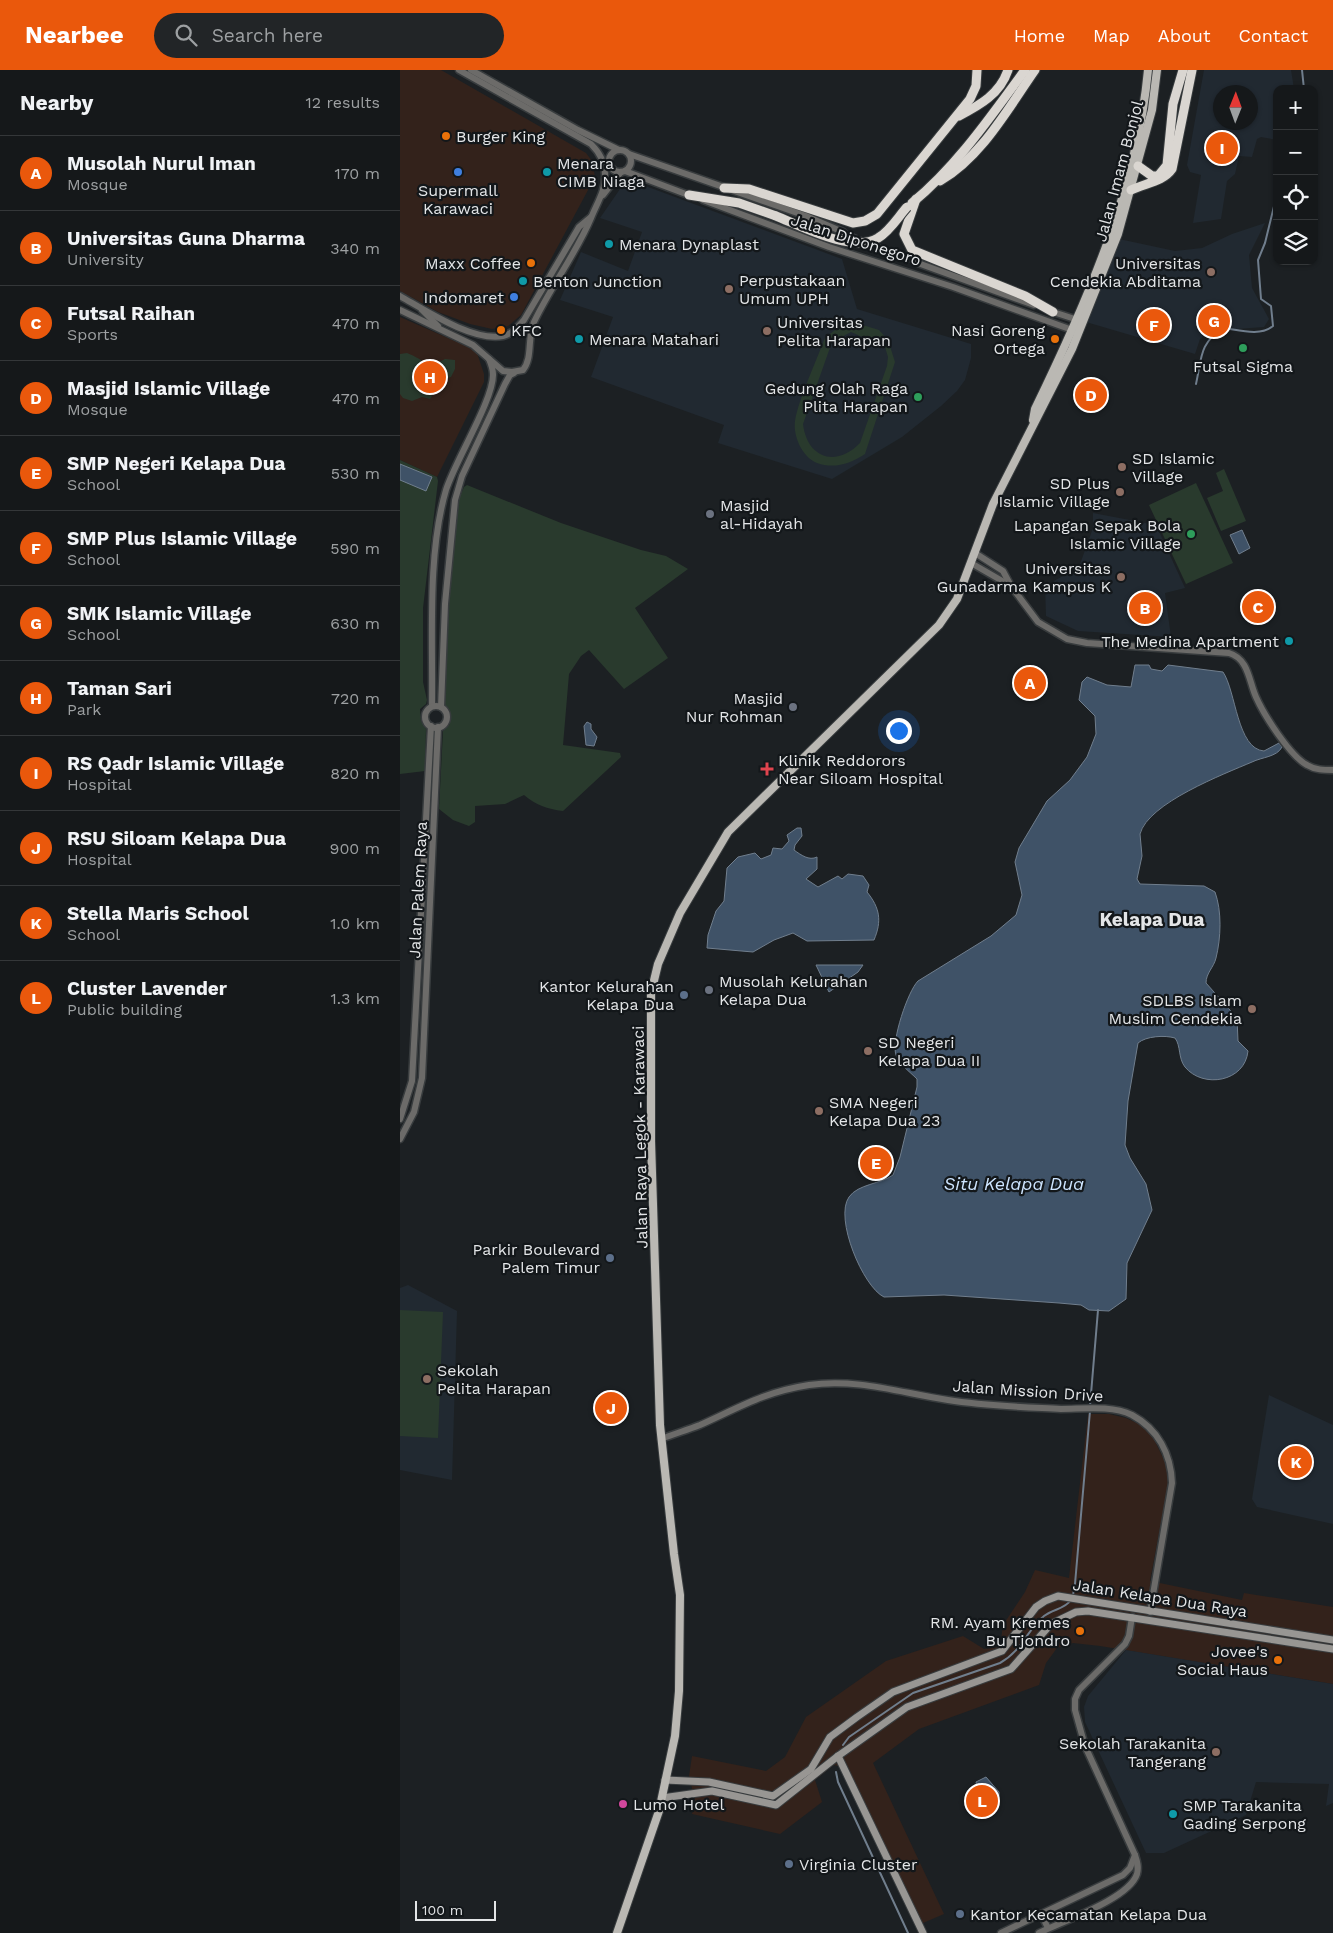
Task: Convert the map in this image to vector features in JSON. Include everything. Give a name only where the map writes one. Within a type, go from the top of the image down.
[{"type":"highway","points":[[724,188],[749,189],[853,223],[865,221],[877,214],[970,99],[976,86],[977,70]]},
{"type":"highway","points":[[954,119],[993,95],[1004,80],[1008,70]]},
{"type":"highway","points":[[689,195],[739,203],[840,241],[859,243],[877,239],[907,207],[933,185],[972,140],[1025,70]]},
{"type":"highway","points":[[933,185],[954,172],[991,134],[1035,70]]},
{"type":"highway","points":[[1137,170],[1152,176],[1158,176],[1167,165],[1172,111],[1183,70]]},
{"type":"highway","points":[[1131,190],[1151,181],[1162,179],[1172,170],[1192,70]]},
{"type":"highway","points":[[1137,170],[1151,181]]},
{"type":"highway","points":[[916,200],[904,234],[912,250],[1026,296],[1053,312]]},
{"type":"main road","name":"Jalan Imam Bonjol","points":[[1076,331],[1078,320],[1123,196],[1144,109],[1148,70]]},
{"type":"main road","name":"Jalan Imam Bonjol","points":[[1076,331],[1118,234],[1152,110],[1157,70]]},
{"type":"main road","name":"Jalan Raya Legok - Karawaci","points":[[617,1933],[652,1834],[662,1798],[675,1736],[678,1700],[680,1595],[661,1439],[650,1068],[651,993],[658,964],[680,913],[728,832],[939,624],[956,600],[993,504],[1033,422],[1042,411],[1054,378],[1076,331]]},
{"type":"main road","name":"Jalan Kelapa Dua Raya","points":[[773,1796],[811,1769],[832,1736],[893,1692],[1002,1651],[1036,1607],[1045,1601],[1064,1597],[1077,1598],[1150,1612],[1333,1640]]},
{"type":"main road","points":[[1088,1600],[1088,1611]]},
{"type":"main road","name":"Jalan Kelapa Dua Raya","points":[[774,1805],[907,1707],[1012,1669],[1051,1624],[1076,1612],[1088,1611],[1132,1617],[1333,1649]]},
{"type":"main road","points":[[838,1756],[922,1933]]},
{"type":"main road","points":[[662,1798],[707,1792],[774,1805],[773,1796],[709,1782],[665,1780]]},
{"type":"main road","points":[[707,1792],[709,1782]]},
{"type":"street","points":[[441,707],[432,706],[427,710],[425,717],[431,726],[438,727],[444,724],[447,717],[441,707],[447,578],[455,500],[462,476],[504,384],[510,375],[523,370],[528,362],[530,332],[586,232],[602,196],[631,164],[629,154],[599,141],[490,81],[459,70]]},
{"type":"street","points":[[469,72],[584,140],[598,152],[605,172],[602,196]]},
{"type":"street","points":[[584,140],[599,141]]},
{"type":"street","points":[[619,150],[611,155],[609,162],[614,171],[623,172]]},
{"type":"street","name":"Jalan Diponegoro","points":[[629,154],[796,212],[843,232]]},
{"type":"street","name":"Jalan Diponegoro","points":[[623,172],[829,248],[946,284],[1076,331]]},
{"type":"street","points":[[400,296],[455,325],[493,337],[512,333],[524,320],[579,226],[591,218]]},
{"type":"street","name":"Jalan Diponegoro","points":[[915,262],[1078,320]]},
{"type":"street","points":[[552,290],[555,265]]},
{"type":"street","points":[[420,307],[440,329]]},
{"type":"street","points":[[400,310],[473,345],[503,371],[515,372]]},
{"type":"street","points":[[432,706],[432,601],[442,507],[453,473],[491,390],[493,375],[489,358]]},
{"type":"street","points":[[975,554],[1003,571],[1011,586],[1038,622],[1067,639],[1234,655],[1244,664],[1260,705],[1288,746],[1308,766],[1333,770]]},
{"type":"street","points":[[971,562],[1011,586]]},
{"type":"street","name":"Jalan Palem Raya","points":[[400,1119],[412,1081],[431,726]]},
{"type":"street","name":"Jalan Palem Raya","points":[[400,1139],[414,1112],[422,1078],[438,727]]},
{"type":"street","name":"Jalan Mission Drive","points":[[661,1439],[697,1426],[769,1393],[837,1382],[864,1384],[977,1404],[1099,1410],[1129,1414],[1152,1430],[1167,1452],[1171,1466],[1172,1483],[1150,1612]]},
{"type":"street","points":[[1039,1933],[1122,1894],[1135,1880],[1138,1873],[1135,1855],[1085,1746],[1075,1710],[1079,1690],[1125,1644],[1129,1636],[1132,1617]]},
{"type":"street","points":[[1001,1933],[1123,1876],[1130,1868],[1135,1855]]},
{"type":"street","points":[[1041,1914],[1048,1928]]},
{"type":"shaded area","points":[[400,70],[441,70],[586,153],[592,161],[595,177],[521,315],[508,326],[492,329],[470,324],[438,312],[400,291]]},
{"type":"shaded area","points":[[1204,70],[1291,70],[1293,85],[1273,85],[1273,139],[1261,137],[1257,139],[1252,157],[1239,156],[1235,174],[1227,181],[1221,219],[1193,223],[1201,175],[1190,172],[1187,165]]},
{"type":"shaded area","name":"Universitas Pelita Harapan","points":[[640,184],[842,259],[857,309],[971,344],[971,358],[965,380],[957,391],[941,406],[902,437],[832,479],[718,443],[724,425],[591,377],[613,317],[560,300],[581,252],[628,271],[642,232],[600,218],[620,189]]},
{"type":"shaded area","points":[[1265,223],[1249,255],[1252,288],[1269,319],[1264,327],[1209,331],[1200,339],[1195,354],[1086,322],[1119,239],[1175,251],[1202,248],[1232,234]]},
{"type":"shaded area","points":[[400,317],[473,349],[477,353],[484,374],[484,382],[437,477],[400,460]]},
{"type":"shaded area","name":"Universitas Gunadarma Kampus K","points":[[1093,513],[1156,525],[1185,588],[1165,593],[1171,637],[1078,631],[1046,616],[1045,586],[1079,567],[1093,528]]},
{"type":"shaded area","name":"Sekolah Pelita Harapan","points":[[408,1285],[457,1311],[452,1480],[400,1470],[400,1288]]},
{"type":"shaded area","points":[[1269,1395],[1333,1425],[1333,1524],[1257,1507],[1252,1499]]},
{"type":"shaded area","points":[[1088,1414],[1109,1414],[1126,1418],[1141,1425],[1153,1437],[1166,1464],[1169,1480],[1150,1581],[1242,1600],[1244,1593],[1333,1607],[1333,1684],[1100,1646],[1073,1643],[1057,1648],[1046,1663],[1039,1685],[919,1729],[873,1763],[944,1914],[916,1926],[845,1768],[834,1765],[815,1780],[822,1802],[780,1834],[692,1814],[695,1800],[689,1776],[692,1756],[766,1771],[785,1757],[806,1717],[886,1661],[963,1636],[984,1649],[1000,1647],[1003,1625],[1025,1592],[1035,1570],[1069,1578]]},
{"type":"shaded area","name":"Sekolah Tarakanita Tangerang","points":[[1126,1650],[1333,1684],[1333,1803],[1326,1806],[1329,1784],[1256,1782],[1246,1815],[1164,1853],[1146,1853],[1085,1722],[1084,1707],[1088,1696]]},
{"type":"green space","points":[[856,323],[879,330],[888,340],[895,362],[865,454],[842,464],[823,465],[807,456],[797,439],[795,421],[797,412],[824,340],[834,331]],"holes":[[[851,332],[885,347],[888,357],[887,366],[860,443],[851,451],[842,455],[832,457],[816,452],[810,445],[803,424],[832,342]]]},
{"type":"green space","points":[[407,353],[426,363],[429,360],[435,364],[445,359],[455,360],[455,369],[451,377],[447,378],[443,383],[427,384],[432,396],[430,399],[422,397],[412,401],[403,398],[400,394],[400,354]]},
{"type":"green space","points":[[400,460],[437,477],[438,481],[423,608],[423,682],[427,700],[426,704],[420,709],[421,721],[426,729],[425,771],[400,774]]},
{"type":"green space","points":[[1224,469],[1246,521],[1221,531],[1207,498],[1223,491],[1216,473]]},
{"type":"green space","name":"Lapangan Sepak Bola Islamic Village","points":[[1196,483],[1233,563],[1186,584],[1149,505]]},
{"type":"green space","points":[[467,485],[561,523],[641,550],[666,556],[688,569],[635,608],[668,658],[624,689],[589,650],[581,656],[569,674],[563,745],[620,753],[621,757],[563,811],[542,806],[524,795],[505,804],[475,806],[475,822],[469,826],[453,820],[439,809],[443,731],[450,724],[450,711],[445,706],[443,700],[447,605],[458,501],[464,487]]},
{"type":"green space","points":[[400,1310],[443,1312],[438,1438],[400,1436]]},
{"type":"water","points":[[400,464],[432,477],[426,491],[400,480]]},
{"type":"water","points":[[1242,530],[1250,548],[1239,554],[1230,535]]},
{"type":"water","name":"Situ Kelapa Dua","points":[[1135,665],[1149,665],[1151,669],[1162,671],[1168,665],[1223,672],[1238,718],[1248,740],[1255,748],[1264,751],[1279,743],[1282,747],[1273,755],[1256,760],[1188,791],[1157,811],[1146,822],[1140,834],[1142,856],[1137,879],[1140,884],[1204,886],[1215,892],[1220,916],[1219,942],[1215,961],[1207,976],[1206,983],[1237,1018],[1238,1041],[1248,1051],[1245,1061],[1239,1070],[1231,1075],[1222,1079],[1212,1080],[1193,1074],[1185,1067],[1175,1038],[1156,1037],[1138,1043],[1128,1101],[1125,1145],[1130,1158],[1146,1184],[1152,1210],[1127,1263],[1126,1299],[1109,1311],[1089,1310],[1081,1305],[944,1295],[884,1297],[876,1291],[868,1280],[853,1251],[845,1220],[845,1207],[849,1197],[858,1189],[893,1175],[900,1157],[917,1087],[917,1079],[902,1065],[896,1055],[896,1039],[905,1005],[918,981],[991,936],[1016,915],[1022,895],[1015,862],[1019,848],[1047,801],[1070,780],[1087,757],[1096,734],[1095,716],[1079,700],[1082,682],[1087,677],[1107,685],[1131,687]]},
{"type":"water","points":[[587,722],[591,724],[591,729],[597,737],[594,746],[586,745],[584,726]]},
{"type":"water","points":[[797,828],[801,828],[802,836],[795,845],[794,850],[808,858],[817,857],[817,869],[806,879],[818,887],[838,876],[842,879],[848,874],[863,876],[869,885],[867,892],[877,909],[879,921],[874,940],[807,941],[793,933],[774,940],[753,952],[707,948],[708,935],[716,911],[724,901],[727,868],[738,857],[755,853],[761,859],[771,855],[773,848],[782,849],[789,841],[787,835]]},
{"type":"water","points":[[816,965],[863,965],[858,972],[829,992]]},
{"type":"water","points":[[986,1777],[999,1792],[999,1796],[988,1800],[983,1806],[972,1791],[977,1787],[976,1782]]},
{"type":"waterway","points":[[1302,70],[1304,85]]},
{"type":"waterway","points":[[1196,384],[1205,346],[1215,334],[1223,328],[1256,332],[1273,326],[1271,306],[1261,299],[1258,260],[1265,243],[1273,210]]},
{"type":"waterway","points":[[1090,1406],[1098,1310]]},
{"type":"waterway","points":[[1073,1595],[1090,1411]]},
{"type":"waterway","points":[[843,1745],[849,1737],[913,1693],[1000,1663],[1008,1658],[1044,1616],[1066,1605],[1071,1600]]},
{"type":"waterway","points":[[836,1772],[838,1782],[908,1933]]},
{"type":"tunnel","points":[[843,232],[915,262]]},
{"type":"place","name":"Burger King","points":[[446,136]]},
{"type":"place","name":"RS Qadr Islamic Village","points":[[1222,148]]},
{"type":"place","name":"Supermall Karawaci","points":[[458,172]]},
{"type":"place","name":"Menara CIMB Niaga","points":[[547,172]]},
{"type":"place","name":"Menara Dynaplast","points":[[609,244]]},
{"type":"place","name":"Maxx Coffee","points":[[531,263]]},
{"type":"place","name":"Universitas Cendekia Abditama","points":[[1211,272]]},
{"type":"place","name":"Benton Junction","points":[[523,281]]},
{"type":"place","name":"Perpustakaan Umum UPH","points":[[729,289]]},
{"type":"place","name":"Indomaret","points":[[514,297]]},
{"type":"place","name":"SMK Islamic Village","points":[[1214,321]]},
{"type":"place","name":"SMP Plus Islamic Village","points":[[1154,325]]},
{"type":"place","name":"KFC","points":[[501,330]]},
{"type":"place","name":"Universitas Pelita Harapan","points":[[767,331]]},
{"type":"place","name":"Menara Matahari","points":[[579,339]]},
{"type":"place","name":"Nasi Goreng Ortega","points":[[1055,339]]},
{"type":"place","name":"Futsal Sigma","points":[[1243,348]]},
{"type":"place","name":"Taman Sari","points":[[430,377]]},
{"type":"place","name":"Masjid Islamic Village","points":[[1091,395]]},
{"type":"place","name":"Gedung Olah Raga Plita Harapan","points":[[918,397]]},
{"type":"place","name":"SD Islamic Village","points":[[1122,467]]},
{"type":"place","name":"SD Plus Islamic Village","points":[[1120,492]]},
{"type":"place","name":"Masjid al-Hidayah","points":[[710,514]]},
{"type":"place","name":"Lapangan Sepak Bola Islamic Village","points":[[1191,534]]},
{"type":"place","name":"Universitas Gunadarma Kampus K","points":[[1121,577]]},
{"type":"place","name":"Futsal Raihan","points":[[1258,607]]},
{"type":"place","name":"Universitas Guna Dharma","points":[[1145,608]]},
{"type":"place","name":"The Medina Apartment","points":[[1289,641]]},
{"type":"place","name":"Musolah Nurul Iman","points":[[1030,683]]},
{"type":"place","name":"Masjid Nur Rohman","points":[[793,707]]},
{"type":"place","name":"Klinik Reddorors Near Siloam Hospital","points":[[767,769]]},
{"type":"place","name":"Musolah Kelurahan Kelapa Dua","points":[[709,990]]},
{"type":"place","name":"Kantor Kelurahan Kelapa Dua","points":[[684,995]]},
{"type":"place","name":"SDLBS Islam Muslim Cendekia","points":[[1252,1009]]},
{"type":"place","name":"SD Negeri Kelapa Dua II","points":[[868,1051]]},
{"type":"place","name":"SMA Negeri Kelapa Dua 23","points":[[819,1111]]},
{"type":"place","name":"SMP Negeri Kelapa Dua","points":[[876,1163]]},
{"type":"place","name":"Parkir Boulevard Palem Timur","points":[[610,1258]]},
{"type":"place","name":"Sekolah Pelita Harapan","points":[[427,1379]]},
{"type":"place","name":"RSU Siloam Kelapa Dua","points":[[611,1408]]},
{"type":"place","name":"Stella Maris School","points":[[1296,1462]]},
{"type":"place","name":"RM. Ayam Kremes Bu Tjondro","points":[[1080,1631]]},
{"type":"place","name":"Jovee's Social Haus","points":[[1278,1660]]},
{"type":"place","name":"Sekolah Tarakanita Tangerang","points":[[1216,1752]]},
{"type":"place","name":"Cluster Lavender","points":[[982,1801]]},
{"type":"place","name":"Lumo Hotel","points":[[623,1804]]},
{"type":"place","name":"SMP Tarakanita Gading Serpong","points":[[1173,1814]]},
{"type":"place","name":"Virginia Cluster","points":[[789,1864]]},
{"type":"place","name":"Kantor Kecamatan Kelapa Dua","points":[[960,1914]]},
{"type":"district","name":"Kelapa Dua","points":[[1152,919]]}]
